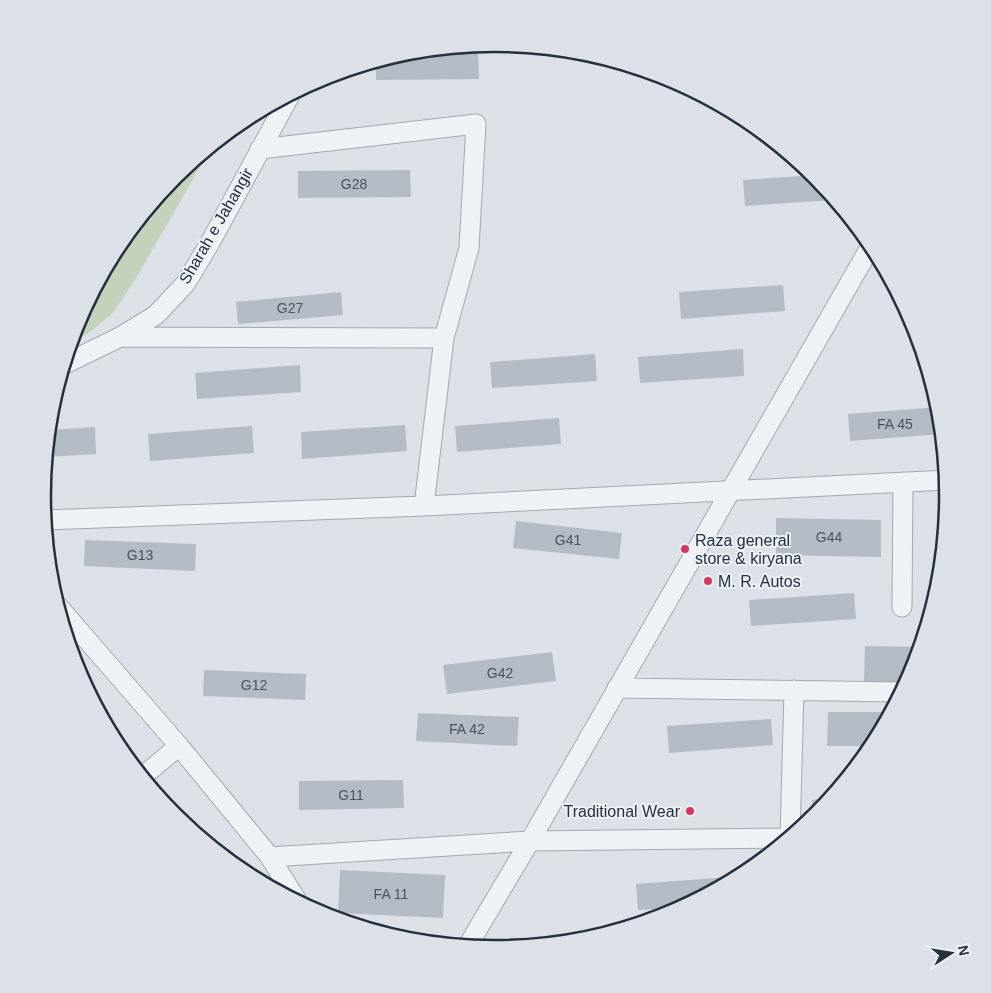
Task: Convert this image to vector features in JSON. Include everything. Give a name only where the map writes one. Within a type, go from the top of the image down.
[{"type":"street","name":"Sharah e Jahangir","points":[[73,360],[120,337],[156,315],[186,283],[211,241],[284,106]]},
{"type":"street","points":[[260,149],[476,124],[469,248],[444,338],[424,506]]},
{"type":"street","points":[[471,940],[530,841],[867,253]]},
{"type":"street","points":[[120,337],[444,338]]},
{"type":"street","points":[[52,520],[424,506],[939,480]]},
{"type":"street","points":[[902,607],[903,482]]},
{"type":"street","points":[[68,618],[179,746],[270,857],[290,890]]},
{"type":"street","points":[[617,688],[895,692]]},
{"type":"street","points":[[790,829],[794,690]]},
{"type":"street","points":[[147,772],[179,746]]},
{"type":"street","points":[[270,857],[530,841],[779,838]]},
{"type":"green space","points":[[203,162],[135,280],[113,313],[86,335],[81,337],[97,300],[126,250],[161,204]]},
{"type":"building","points":[[478,53],[479,79],[376,80],[376,69],[381,67],[438,56]]},
{"type":"building","points":[[410,170],[411,197],[298,198],[298,171]]},
{"type":"building","points":[[803,176],[827,201],[745,206],[743,180]]},
{"type":"building","points":[[783,285],[785,311],[681,319],[679,292]]},
{"type":"building","points":[[341,292],[343,315],[238,324],[236,302]]},
{"type":"building","points":[[743,349],[744,376],[640,383],[638,357]]},
{"type":"building","points":[[595,354],[597,381],[492,388],[490,362]]},
{"type":"building","points":[[300,365],[301,392],[197,399],[195,373]]},
{"type":"building","points":[[930,408],[935,435],[850,441],[848,414]]},
{"type":"building","points":[[559,418],[561,444],[457,452],[455,426]]},
{"type":"building","points":[[405,425],[407,451],[302,459],[301,432]]},
{"type":"building","points":[[252,426],[254,453],[150,461],[148,434]]},
{"type":"building","points":[[95,427],[96,454],[53,457],[57,430]]},
{"type":"building","points":[[937,516],[939,516],[939,526],[936,553]]},
{"type":"building","points":[[776,518],[881,520],[881,557],[776,555]]},
{"type":"building","points":[[516,521],[622,533],[619,559],[513,548]]},
{"type":"building","points":[[85,540],[196,544],[195,571],[84,566]]},
{"type":"building","points":[[854,593],[856,619],[751,626],[749,600]]},
{"type":"building","points":[[865,646],[913,647],[899,682],[864,682]]},
{"type":"building","points":[[552,652],[556,681],[447,694],[443,665]]},
{"type":"building","points":[[204,670],[306,674],[305,700],[203,696]]},
{"type":"building","points":[[828,712],[884,712],[863,746],[827,746]]},
{"type":"building","points":[[418,713],[519,717],[517,746],[416,741]]},
{"type":"building","points":[[771,719],[773,745],[669,753],[667,726]]},
{"type":"building","points":[[403,780],[404,808],[299,810],[299,781]]},
{"type":"building","points":[[821,799],[813,808],[812,800]]},
{"type":"building","points":[[340,870],[445,875],[443,918],[338,912]]},
{"type":"building","points":[[724,877],[662,908],[638,910],[636,884]]},
{"type":"place","name":"Raza general store & kiryana","points":[[685,549]]},
{"type":"place","name":"M. R. Autos","points":[[708,581]]},
{"type":"place","name":"Traditional Wear","points":[[690,811]]}]
